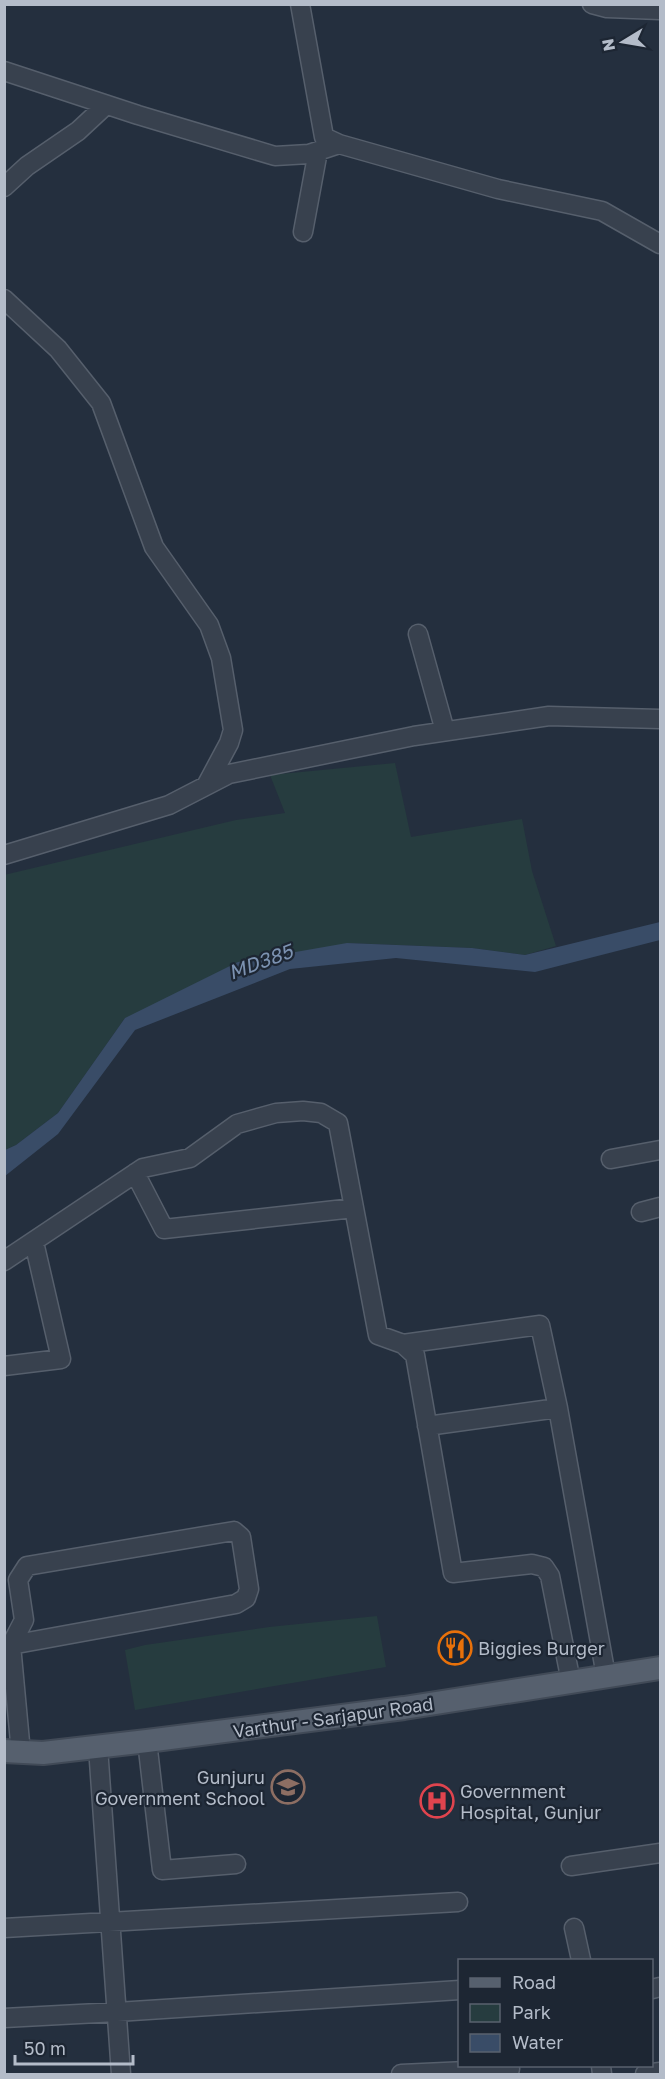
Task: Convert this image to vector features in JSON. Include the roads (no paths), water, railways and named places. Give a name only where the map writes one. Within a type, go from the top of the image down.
[{"type":"main road","name":"Varthur - Sarjapur Road","points":[[13,1752],[43,1753],[98,1747],[404,1708],[660,1668]]},
{"type":"street","points":[[300,4],[324,137],[339,144],[498,189],[602,211],[660,244]]},
{"type":"street","points":[[591,4],[607,8],[660,10]]},
{"type":"street","points":[[4,71],[106,105],[275,156],[309,154],[339,144]]},
{"type":"street","points":[[4,187],[27,166],[78,131],[106,105]]},
{"type":"street","points":[[303,232],[318,151]]},
{"type":"street","points":[[4,299],[58,349],[101,403],[154,547],[209,625],[221,658],[233,730],[229,743],[206,786]]},
{"type":"street","points":[[418,634],[445,731]]},
{"type":"street","points":[[4,855],[170,806],[229,774],[445,731],[549,716],[660,719]]},
{"type":"street","points":[[4,1262],[143,1168],[190,1158],[237,1124],[255,1118],[303,1111],[321,1113],[338,1123],[378,1335],[403,1344],[415,1355],[453,1573],[532,1564],[544,1567],[550,1576],[571,1682]]},
{"type":"street","points":[[611,1159],[660,1150]]},
{"type":"street","points":[[135,1173],[164,1229],[354,1208]]},
{"type":"street","points":[[641,1212],[660,1207]]},
{"type":"street","points":[[4,1366],[61,1359],[34,1242]]},
{"type":"street","points":[[403,1344],[540,1325],[558,1408],[606,1676]]},
{"type":"street","points":[[427,1426],[558,1408]]},
{"type":"street","points":[[11,1646],[236,1604],[246,1598],[249,1589],[241,1537],[234,1531],[27,1566],[18,1580],[24,1620],[11,1646],[13,1752]]},
{"type":"street","points":[[147,1741],[162,1870],[236,1864]]},
{"type":"street","points":[[98,1747],[122,2074]]},
{"type":"street","points":[[571,1866],[660,1853]]},
{"type":"street","points":[[4,1928],[458,1902]]},
{"type":"street","points":[[574,1928],[582,1959]]},
{"type":"street","points":[[4,2018],[458,1990]]},
{"type":"street","points":[[401,2074],[510,2068]]},
{"type":"street","points":[[645,2074],[660,2072]]},
{"type":"water","name":"MD385","points":[[660,922],[660,940],[535,972],[396,958],[290,969],[135,1030],[58,1134],[5,1176],[5,1150],[16,1145],[58,1113],[125,1018],[238,962],[347,943],[472,948],[525,955]]},
{"type":"place","name":"Biggies Burger","points":[[455,1648]]},
{"type":"place","name":"Gunjuru Government School","points":[[288,1787]]},
{"type":"place","name":"Government Hospital, Gunjur","points":[[437,1801]]}]
